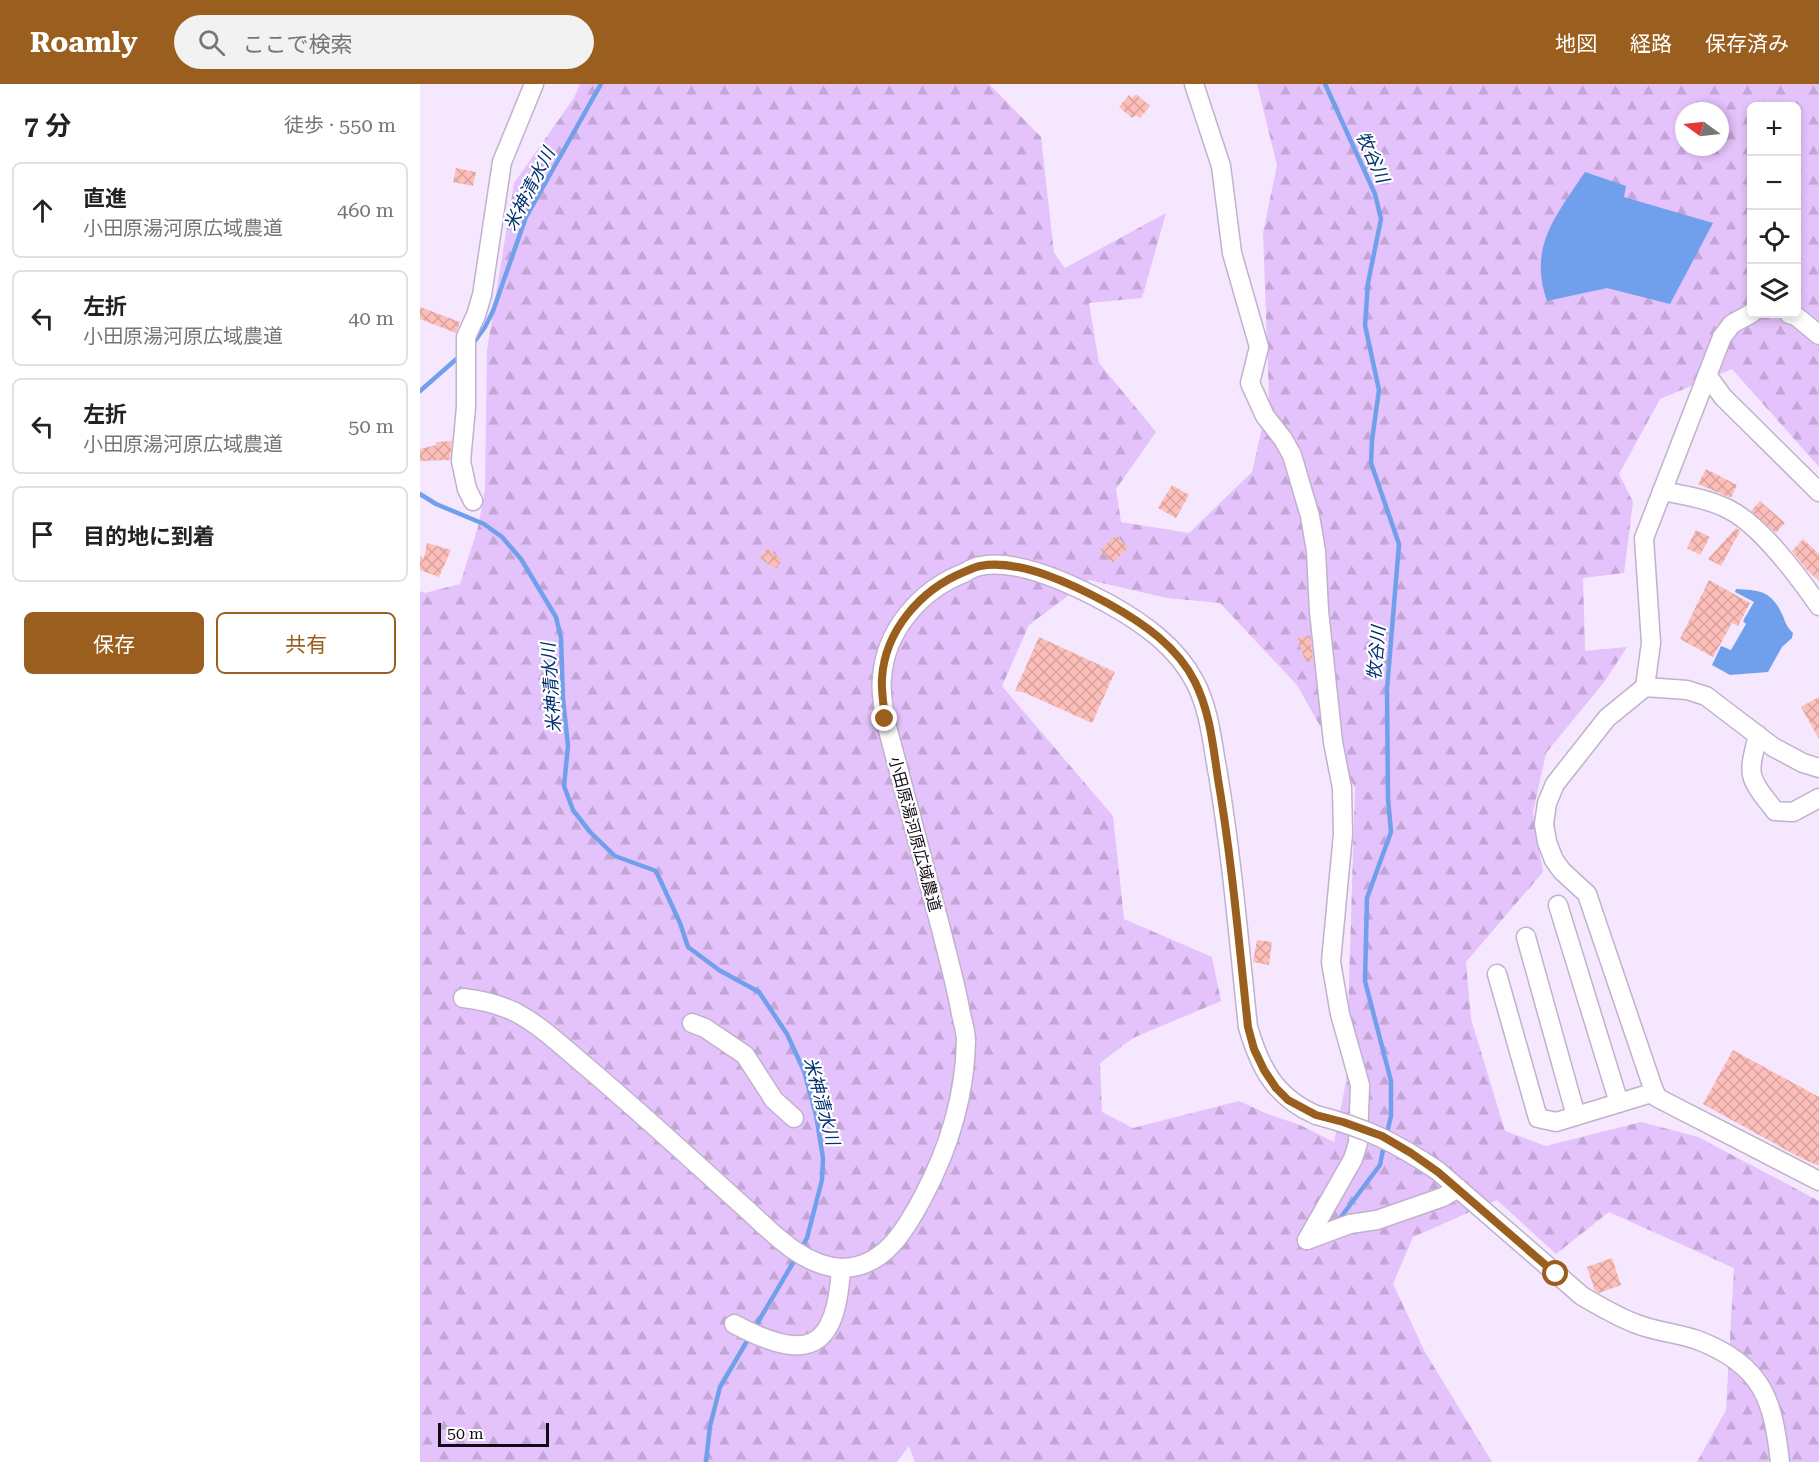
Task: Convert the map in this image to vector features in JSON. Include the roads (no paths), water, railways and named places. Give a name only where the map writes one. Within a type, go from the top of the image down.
[{"type":"street","points":[[473,501],[467,489],[461,460],[466,407],[466,337],[482,295],[502,162],[534,84]]},
{"type":"street","points":[[1194,84],[1221,166],[1236,270],[1259,347],[1250,383],[1262,410],[1292,455],[1310,516],[1316,551],[1333,742],[1342,788],[1343,834],[1331,962],[1340,1014],[1360,1085],[1358,1143],[1353,1159],[1307,1240],[1350,1224],[1377,1220],[1443,1197],[1458,1188]]},
{"type":"street","points":[[1747,316],[1732,324],[1722,337],[1644,538],[1651,643],[1645,687],[1607,718],[1555,784],[1547,803],[1544,824],[1547,842],[1554,860],[1562,871],[1587,894],[1656,1097],[1819,1181]]},
{"type":"street","points":[[1798,318],[1819,335]]},
{"type":"street","points":[[1707,375],[1724,398],[1819,492]]},
{"type":"street","points":[[1662,491],[1696,498],[1730,510],[1759,532],[1794,570],[1819,606]]},
{"type":"street","name":"小田原湯河原広域農道","points":[[463,998],[489,1001],[515,1012],[540,1027],[786,1245],[824,1264],[841,1268],[861,1266],[876,1259],[888,1249],[907,1226],[933,1178],[950,1135],[962,1087],[966,1037],[957,990],[885,719],[882,678],[889,645],[902,620],[918,602],[936,587],[980,566],[1022,569],[1074,585],[1131,616],[1180,658],[1195,682],[1208,714],[1232,877],[1248,1027],[1254,1049],[1276,1088],[1288,1100],[1316,1115],[1382,1136],[1438,1172],[1590,1301],[1635,1324],[1700,1341],[1737,1361],[1756,1379],[1766,1396],[1776,1423],[1780,1462]]},
{"type":"street","points":[[1645,687],[1687,690],[1706,696],[1773,747],[1803,763],[1819,768]]},
{"type":"street","points":[[1758,735],[1750,765],[1752,782],[1774,811],[1793,812],[1819,798]]},
{"type":"street","points":[[1558,905],[1618,1103]]},
{"type":"street","points":[[1526,937],[1576,1116]]},
{"type":"street","points":[[1497,974],[1538,1118],[1556,1122],[1655,1092]]},
{"type":"street","points":[[692,1023],[705,1028],[745,1054],[774,1100],[794,1118]]},
{"type":"street","points":[[737,1326],[777,1343],[800,1346],[811,1343],[828,1328],[834,1314],[841,1268]]},
{"type":"water","points":[[1585,172],[1626,186],[1624,197],[1713,223],[1670,304],[1607,288],[1547,301],[1542,281],[1543,248],[1555,218]]},
{"type":"water","points":[[1736,589],[1759,591],[1770,597],[1793,633],[1792,638],[1782,647],[1768,672],[1730,675],[1712,665],[1721,646],[1731,650],[1746,624],[1743,621],[1754,602],[1735,592]]},
{"type":"waterway","name":"米神清水川","points":[[472,345],[493,311],[526,217],[601,84]]},
{"type":"waterway","name":"牧谷川","points":[[1325,84],[1375,194],[1381,219],[1368,283],[1365,325],[1379,390],[1371,463],[1399,544],[1387,689],[1388,799],[1391,832],[1367,898],[1365,981],[1391,1081],[1391,1116],[1386,1137]]},
{"type":"waterway","name":"米神清水川","points":[[420,391],[461,355]]},
{"type":"waterway","name":"米神清水川","points":[[420,494],[436,504],[484,524],[502,537],[521,559],[556,617],[561,638],[563,699],[568,746],[564,786],[573,810],[590,832],[615,856],[656,871],[680,923],[688,947],[719,970],[759,992],[787,1034],[804,1071],[816,1115],[823,1158],[822,1180],[807,1238],[801,1249]]},
{"type":"waterway","name":"牧谷川","points":[[1338,1221],[1380,1165],[1384,1145]]},
{"type":"waterway","name":"米神清水川","points":[[754,1329],[797,1256]]},
{"type":"waterway","name":"米神清水川","points":[[706,1462],[710,1426],[720,1387],[750,1336]]}]
